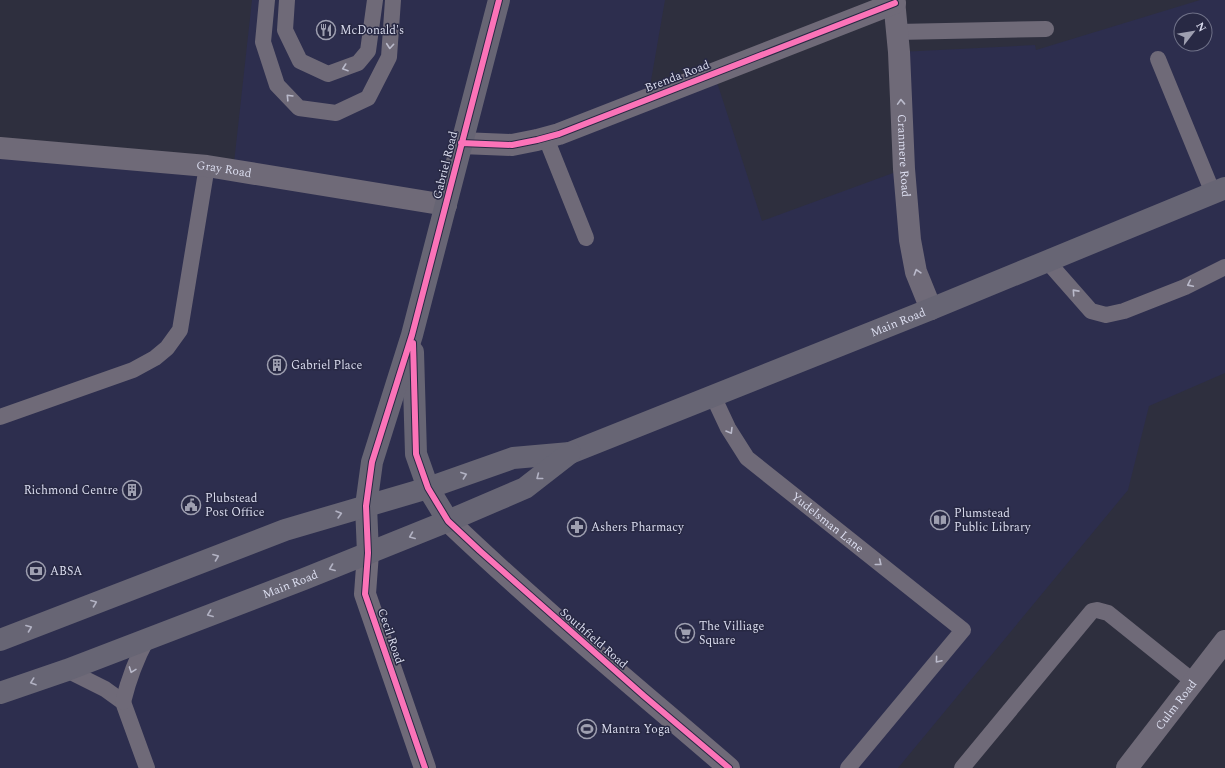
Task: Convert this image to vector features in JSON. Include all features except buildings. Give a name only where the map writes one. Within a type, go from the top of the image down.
[{"type":"main road","name":"Gabriel Road","points":[[366,506],[372,462],[412,335],[478,86],[499,0]]},
{"type":"main road","name":"Main Road","points":[[0,693],[67,670],[448,521],[525,488],[570,453],[930,309],[1219,191]]},
{"type":"main road","name":"Gabriel Road","points":[[412,335],[416,454],[428,488],[448,521]]},
{"type":"main road","name":"Main Road","points":[[0,640],[285,530],[428,488],[513,458],[570,453]]},
{"type":"main road","name":"Cecil Road","points":[[366,506],[368,553]]},
{"type":"street","name":"Brenda Road","points":[[462,143],[512,145],[546,138],[894,2]]},
{"type":"street","name":"Cranmere Road","points":[[894,2],[898,32],[904,168],[910,240],[916,272],[930,309]]},
{"type":"street","name":"Gray Road","points":[[0,148],[207,166],[446,205]]},
{"type":"street","name":"Southfield Road","points":[[448,521],[638,691],[729,768]]},
{"type":"street","name":"Cecil Road","points":[[368,553],[365,594],[425,768]]},
{"type":"street","name":"Culm Road","points":[[1127,768],[1225,641]]},
{"type":"lane","points":[[267,0],[263,42],[277,85],[299,108],[336,113],[368,98],[389,57],[393,0]]},
{"type":"lane","points":[[288,0],[285,30],[300,61],[328,74],[358,63],[368,51],[375,0]]},
{"type":"lane","points":[[898,32],[1046,29]]},
{"type":"lane","points":[[1158,59],[1219,191]]},
{"type":"lane","points":[[546,138],[586,238]]},
{"type":"lane","points":[[0,417],[133,370],[155,358],[167,348],[180,330],[207,166]]},
{"type":"lane","points":[[1046,261],[1091,311],[1106,315],[1124,311],[1185,287],[1225,267]]},
{"type":"lane","name":"Yudelsman Lane","points":[[713,396],[728,428],[747,458],[963,630],[848,768]]},
{"type":"lane","points":[[962,768],[1087,615],[1097,610],[1108,613],[1194,682]]},
{"type":"lane","points":[[123,702],[136,659],[147,639]]},
{"type":"lane","points":[[67,670],[105,689],[123,702],[147,768]]},
{"type":"shaded area","points":[[252,0],[665,0],[648,98],[714,73],[762,221],[904,169],[899,52],[1035,45],[1036,50],[1200,0],[1225,0],[1225,373],[1149,406],[1128,490],[898,768],[0,768],[0,150],[233,172]]},
{"type":"cycle path","points":[[425,768],[365,594],[368,553],[366,506],[372,462],[412,335],[499,0]]},
{"type":"cycle path","points":[[461,143],[512,145],[559,134],[895,3]]},
{"type":"cycle path","points":[[413,343],[416,454],[428,488],[448,521],[644,696],[729,768]]},
{"type":"place","name":"McDonald's","points":[[326,30]]},
{"type":"place","name":"Gabriel Place","points":[[277,365]]},
{"type":"place","name":"Richmond Centre","points":[[132,490]]},
{"type":"place","name":"Plubstead Post Office","points":[[191,505]]},
{"type":"place","name":"Plumstead Public Library","points":[[940,520]]},
{"type":"place","name":"Ashers Pharmacy","points":[[577,527]]},
{"type":"place","name":"ABSA","points":[[36,571]]},
{"type":"place","name":"The Villiage Square","points":[[685,633]]},
{"type":"place","name":"Mantra Yoga","points":[[587,729]]}]
